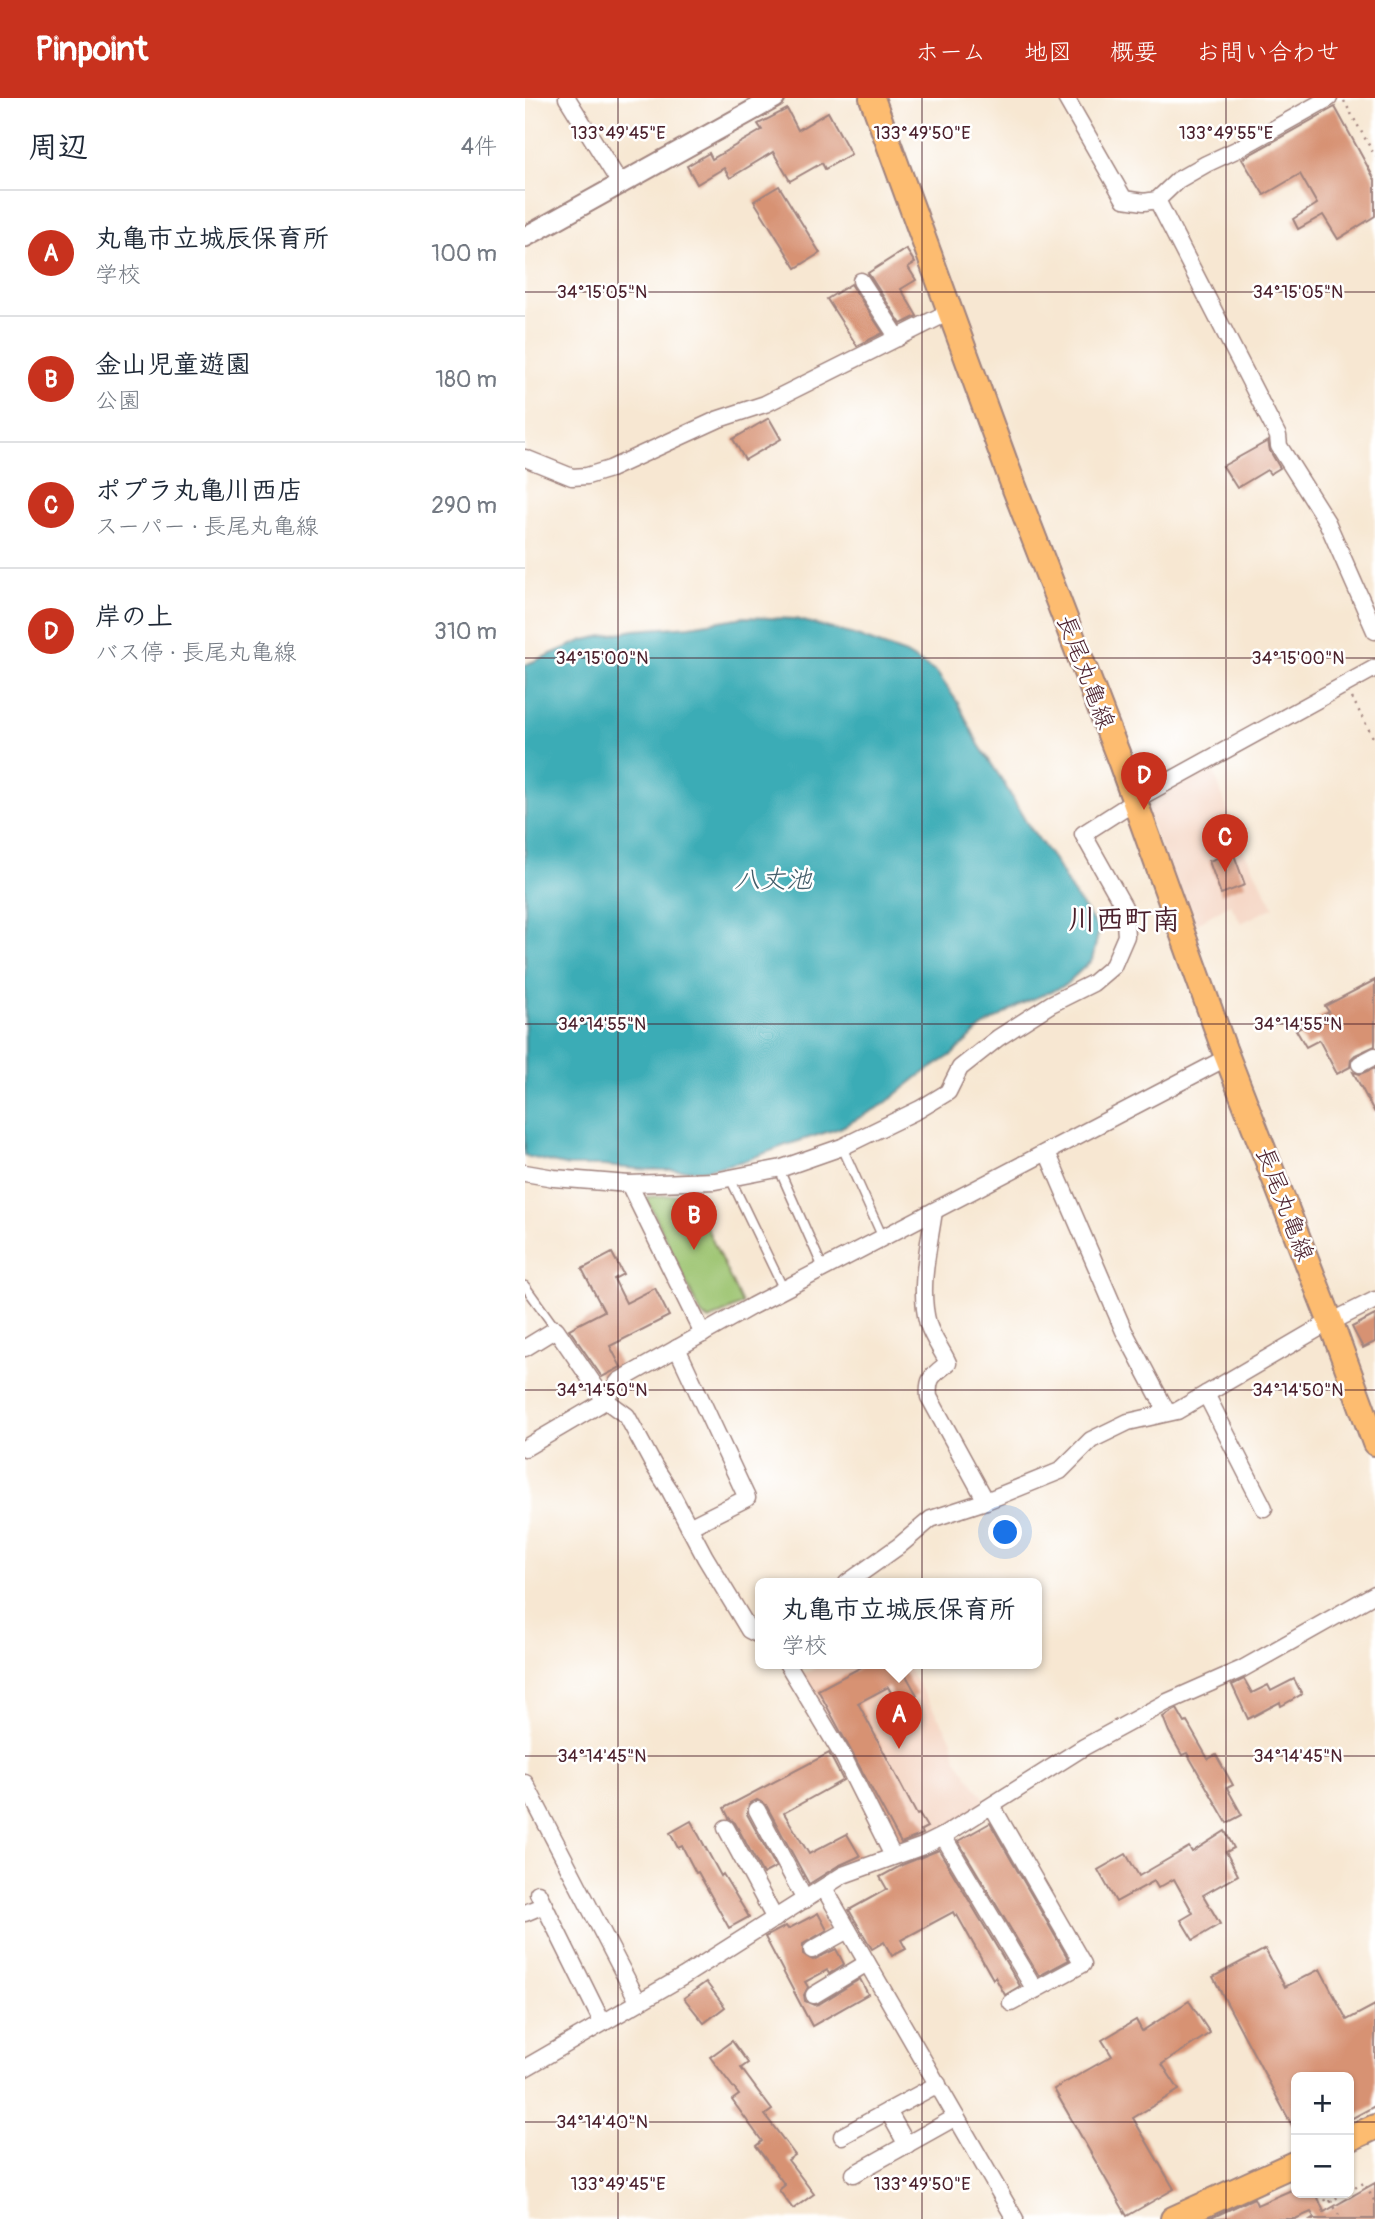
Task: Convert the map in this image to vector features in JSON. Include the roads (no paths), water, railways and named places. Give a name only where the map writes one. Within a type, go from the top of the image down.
[{"type":"main road","name":"長尾丸亀線","points":[[872,98],[1013,484],[1135,801],[1228,1057],[1375,1443]]},
{"type":"main road","points":[[1354,2136],[1375,2127]]},
{"type":"main road","points":[[1173,2219],[1291,2164]]},
{"type":"street","points":[[567,98],[621,185]]},
{"type":"street","points":[[525,237],[775,98]]},
{"type":"street","points":[[1066,98],[1124,198],[1145,202],[1157,200],[1178,180],[1329,98]]},
{"type":"street","points":[[1157,200],[1278,436],[1279,446],[1327,522],[1375,631]]},
{"type":"street","points":[[862,281],[898,338]]},
{"type":"street","points":[[525,458],[572,477],[587,476],[610,469],[719,419],[765,404],[951,311]]},
{"type":"street","points":[[525,1173],[629,1184],[715,1181],[779,1169],[842,1147],[920,1109],[948,1092],[960,1068],[998,1038],[1051,1004],[1093,983],[1113,966],[1126,936],[1124,907],[1083,834],[1135,801],[1375,668]]},
{"type":"street","points":[[1360,1064],[1375,1056]]},
{"type":"street","points":[[525,1448],[600,1404],[619,1381],[677,1348],[1228,1057]]},
{"type":"street","points":[[1047,1152],[1124,1331],[1167,1412]]},
{"type":"street","points":[[629,1184],[703,1334]]},
{"type":"street","points":[[934,1210],[925,1278],[926,1311],[929,1327],[948,1363],[932,1375],[928,1384],[929,1397],[986,1501]]},
{"type":"street","points":[[854,1578],[931,1519],[986,1501],[1061,1471],[1091,1440],[1128,1422],[1177,1411],[1375,1300]]},
{"type":"street","points":[[525,1348],[556,1329],[604,1399],[627,1416],[749,1630],[755,1633]]},
{"type":"street","points":[[677,1348],[747,1498],[689,1527]]},
{"type":"street","points":[[1206,1394],[1264,1508]]},
{"type":"street","points":[[525,2067],[775,1919],[843,1875],[943,1836],[1084,1747],[1165,1703],[1242,1669],[1375,1594]]},
{"type":"street","points":[[791,1669],[843,1756],[893,1856]]},
{"type":"street","points":[[525,1783],[638,2001]]},
{"type":"street","points":[[992,1807],[1083,1964],[1011,2003]]},
{"type":"street","points":[[757,1810],[805,1900]]},
{"type":"street","points":[[726,1828],[775,1919]]},
{"type":"street","points":[[943,1836],[1035,1990]]},
{"type":"street","points":[[824,1888],[1015,2219]]},
{"type":"street","points":[[525,1913],[541,1899],[602,2022]]},
{"type":"street","points":[[812,1950],[848,1930]]},
{"type":"street","points":[[814,1995],[867,1963]]},
{"type":"street","points":[[842,2136],[938,2084]]},
{"type":"street","points":[[888,2111],[907,2145]]},
{"type":"street","points":[[854,2174],[956,2117]]},
{"type":"lane","points":[[842,1147],[883,1238]]},
{"type":"lane","points":[[779,1169],[824,1269]]},
{"type":"lane","points":[[730,1178],[784,1290]]},
{"type":"lane","points":[[525,1286],[556,1329]]},
{"type":"water","name":"八丈池","points":[[744,617],[796,619],[854,635],[906,654],[937,673],[958,703],[979,745],[1026,822],[1099,930],[1092,960],[1064,986],[1021,1004],[981,1028],[953,1054],[883,1105],[840,1128],[744,1161],[704,1170],[568,1166],[525,1156],[525,665],[584,640],[634,630],[690,626]]},
{"type":"place","name":"岸の上","points":[[1144,810]]},
{"type":"place","name":"ポプラ丸亀川西店","points":[[1225,872]]},
{"type":"place","name":"金山児童遊園","points":[[694,1250]]},
{"type":"place","name":"丸亀市立城辰保育所","points":[[899,1749]]},
{"type":"district","name":"川西町南","points":[[1124,919]]}]
